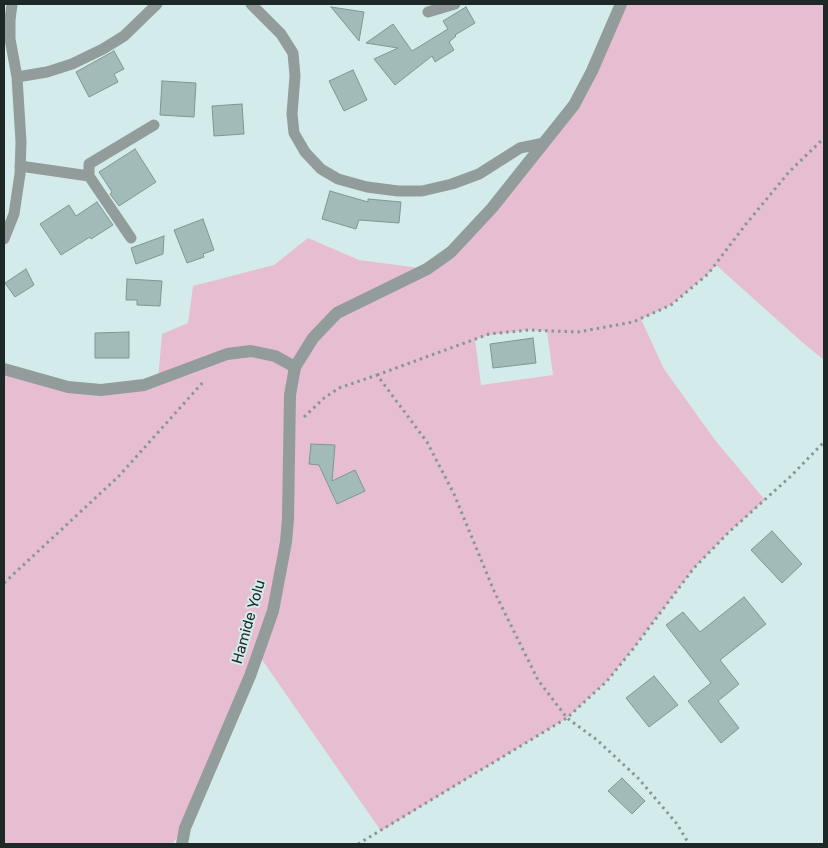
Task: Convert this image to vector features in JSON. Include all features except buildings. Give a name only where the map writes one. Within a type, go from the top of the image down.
[{"type":"street","name":"Hamide Yolu","points":[[182,844],[185,828],[250,676],[273,611],[286,542],[290,395],[296,367],[313,338],[337,313],[427,269],[451,252],[492,208],[574,105],[592,71],[621,4]]},
{"type":"street","points":[[4,369],[68,387],[102,390],[144,385],[227,354],[252,351],[275,356],[296,367]]},
{"type":"lane","points":[[4,239],[14,214],[22,142],[17,77],[10,39],[12,4]]},
{"type":"lane","points":[[17,77],[47,72],[72,64],[103,49],[124,36],[157,4]]},
{"type":"lane","points":[[250,4],[281,34],[293,53],[295,76],[292,114],[294,133],[305,152],[321,169],[338,179],[367,187],[398,191],[422,191],[452,184],[479,174],[520,148],[544,143]]},
{"type":"lane","points":[[428,12],[455,4]]},
{"type":"lane","points":[[131,238],[90,176],[90,164],[154,125]]},
{"type":"lane","points":[[20,166],[90,176]]},
{"type":"path","points":[[289,430],[324,398],[339,388],[489,334],[528,330],[578,332],[633,322],[671,305],[708,274],[789,172],[824,138]]},
{"type":"path","points":[[377,375],[427,442],[454,494],[494,591],[538,680],[567,718],[597,740],[638,778],[677,824],[689,844]]},
{"type":"path","points":[[4,583],[119,476],[208,376]]},
{"type":"path","points":[[358,844],[567,718],[607,681],[634,649],[694,568],[824,442]]},
{"type":"shaded area","points":[[621,4],[824,4],[824,360],[716,265],[671,305],[641,319],[664,369],[715,440],[765,500],[729,532],[694,568],[607,681],[567,718],[381,831],[258,654],[185,828],[172,844],[4,844],[4,369],[68,387],[158,380],[162,334],[188,323],[193,286],[274,265],[308,238],[359,260],[427,269],[451,252],[574,105]],"holes":[[[528,330],[547,331],[553,375],[481,385],[475,339],[489,335]]]}]
